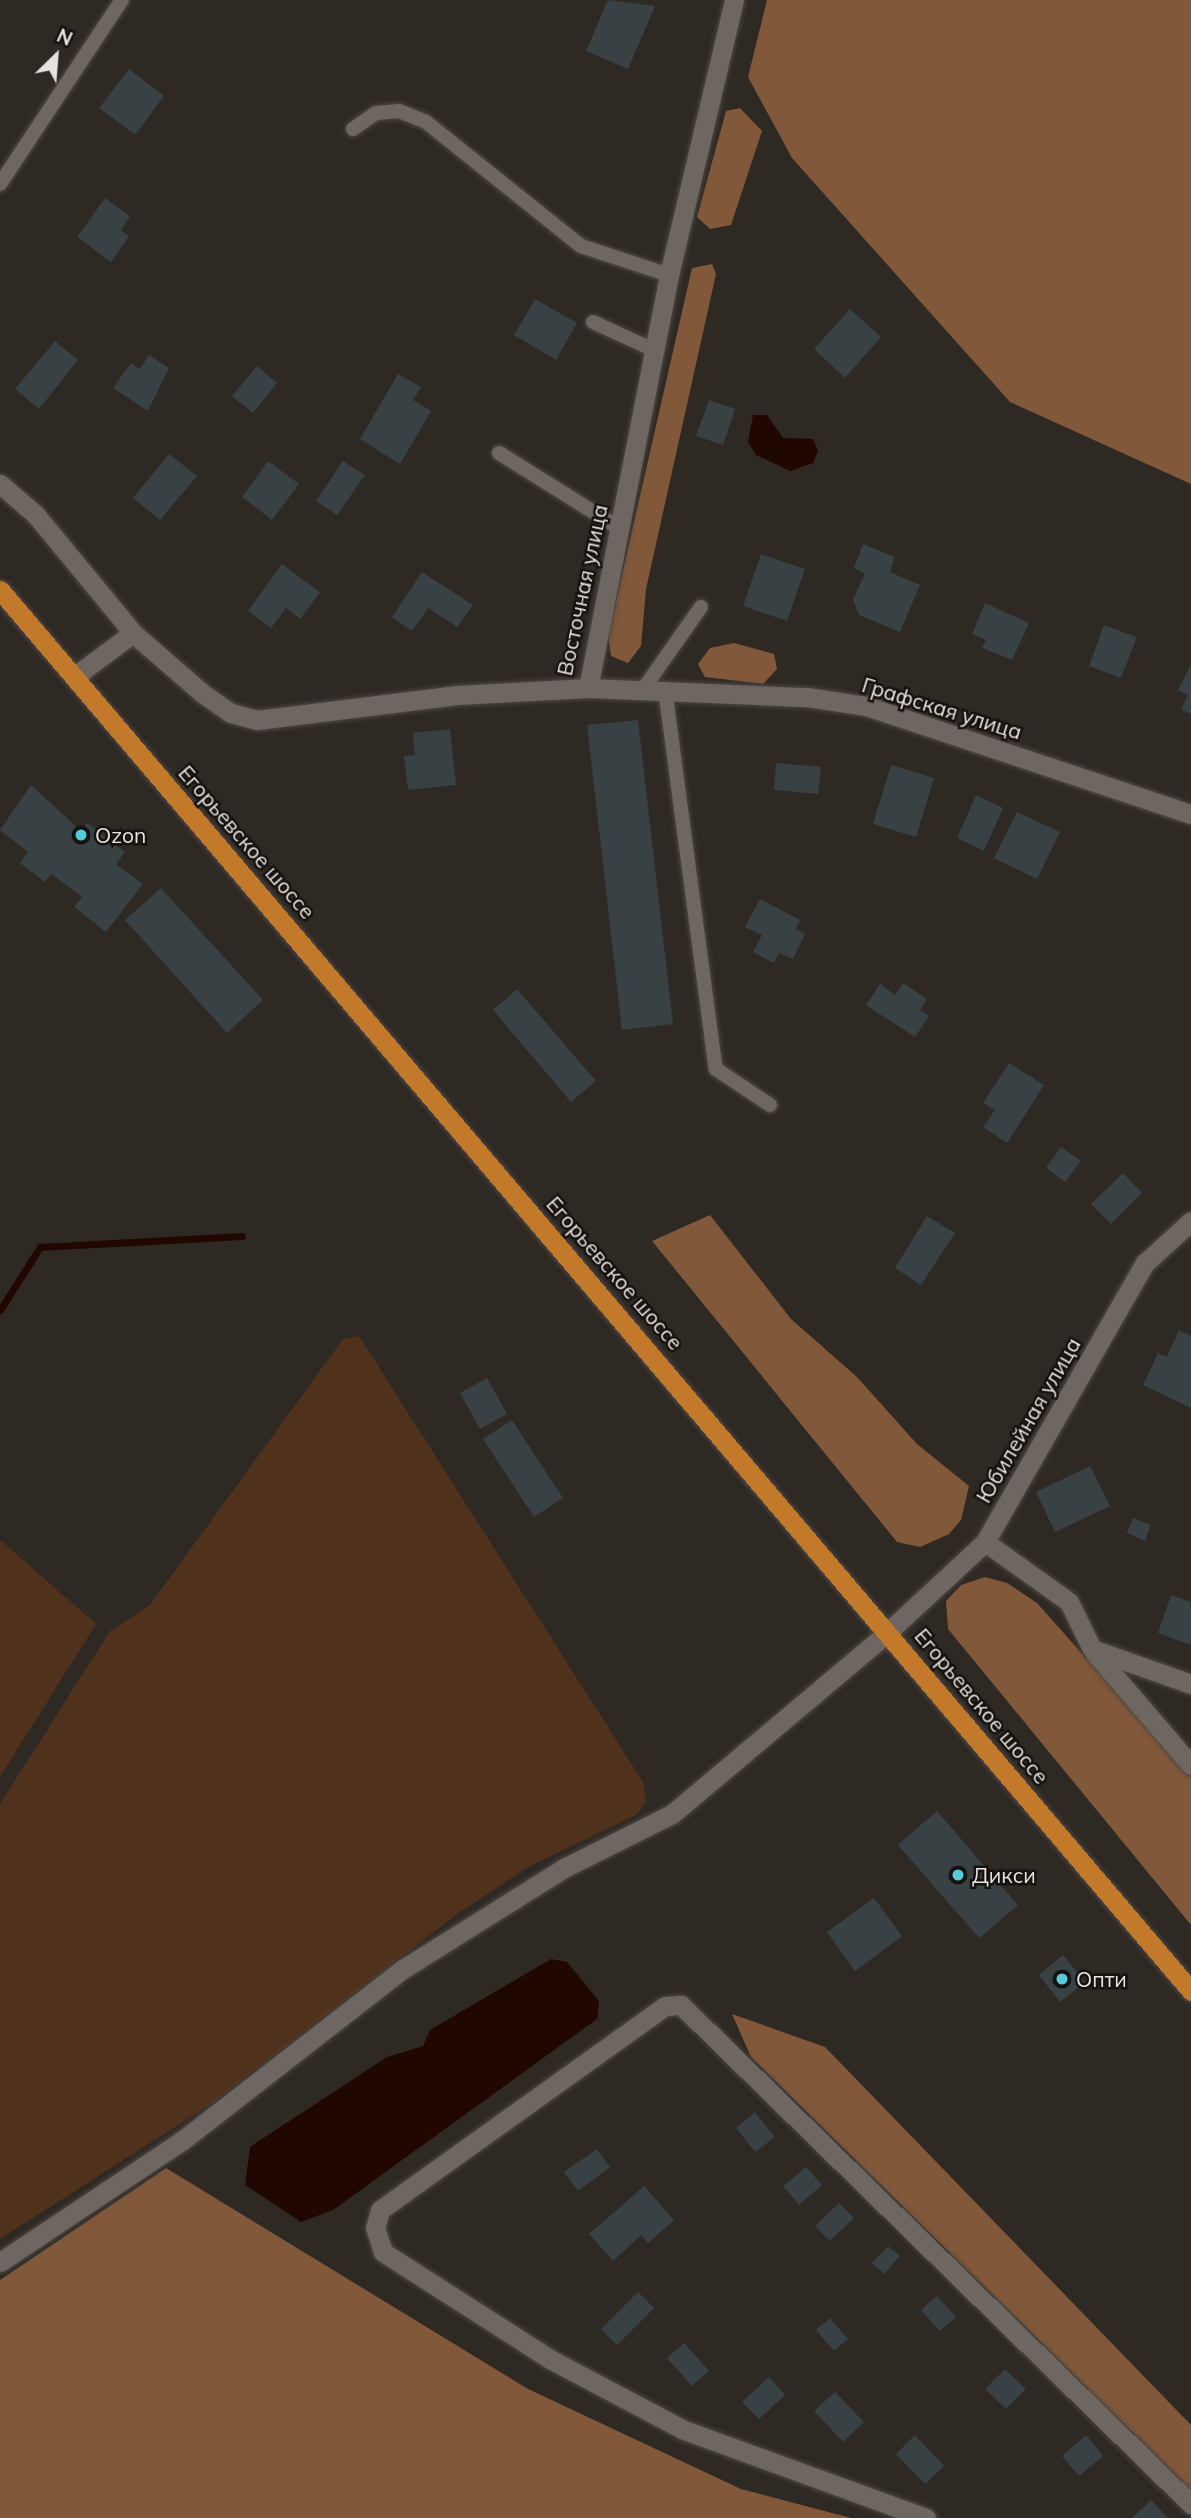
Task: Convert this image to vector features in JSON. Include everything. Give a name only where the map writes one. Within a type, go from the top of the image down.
[{"type":"main road","name":"Егорьевское шоссе","points":[[0,590],[889,1631],[1191,1991]]},
{"type":"street","name":"Восточная улица","points":[[0,484],[35,514],[133,633],[202,693],[231,713],[257,720],[457,695],[588,688],[669,275],[734,0]]},
{"type":"street","points":[[75,676],[133,633]]},
{"type":"street","name":"Графская улица","points":[[588,688],[666,689],[866,706],[1191,814]]},
{"type":"street","name":"Юбилейная улица","points":[[0,2262],[183,2140],[403,1969],[564,1868],[672,1814],[889,1631],[985,1542],[1145,1263],[1191,1221]]},
{"type":"street","points":[[985,1542],[1069,1602],[1092,1649],[1191,1765]]},
{"type":"street","points":[[1092,1649],[1191,1684]]},
{"type":"street","points":[[926,2518],[682,2429],[550,2359],[383,2252],[375,2228],[380,2210],[665,2006],[681,2006],[1191,2504]]},
{"type":"lane","points":[[0,184],[122,0]]},
{"type":"lane","points":[[353,129],[376,113],[399,111],[426,122],[581,247],[669,275]]},
{"type":"lane","points":[[593,322],[654,349]]},
{"type":"lane","points":[[499,453],[619,528]]},
{"type":"lane","points":[[643,688],[701,607]]},
{"type":"lane","points":[[666,689],[716,1069],[770,1105]]},
{"type":"shaded area","points":[[767,0],[1191,0],[1191,484],[1010,402],[792,158],[748,77]]},
{"type":"shaded area","points":[[740,108],[762,131],[731,225],[710,229],[697,217],[726,111]]},
{"type":"shaded area","points":[[712,264],[716,274],[646,589],[641,646],[628,663],[611,656],[608,636],[692,268]]},
{"type":"shaded area","points":[[753,415],[767,415],[783,438],[813,439],[818,451],[813,463],[790,471],[756,455],[748,442]]},
{"type":"shaded area","points":[[734,643],[774,654],[777,669],[763,684],[705,677],[698,664],[710,648]]},
{"type":"shaded area","points":[[710,1215],[791,1319],[857,1377],[917,1444],[969,1486],[961,1520],[949,1534],[920,1547],[897,1542],[652,1241]]},
{"type":"shaded area","points":[[359,1336],[643,1782],[646,1802],[636,1815],[528,1867],[457,1914],[214,2102],[0,2239],[0,1804],[110,1631],[150,1605],[343,1339]]},
{"type":"shaded area","points":[[0,1540],[96,1624],[0,1777]]},
{"type":"shaded area","points":[[985,1577],[1007,1583],[1037,1603],[1191,1776],[1191,1925],[948,1629],[946,1601],[961,1585]]},
{"type":"shaded area","points":[[551,1959],[567,1962],[599,2001],[597,2019],[333,2210],[301,2222],[245,2185],[250,2147],[387,2057],[423,2046],[430,2030]]},
{"type":"shaded area","points":[[732,2014],[825,2047],[1191,2425],[1191,2490],[751,2057]]},
{"type":"shaded area","points":[[166,2168],[528,2389],[741,2489],[851,2518],[0,2518],[0,2280]]},
{"type":"building","points":[[608,0],[655,6],[628,69],[586,51]]},
{"type":"building","points":[[129,69],[164,96],[135,135],[99,108]]},
{"type":"building","points":[[105,198],[130,216],[121,230],[129,236],[111,262],[77,237]]},
{"type":"building","points":[[535,299],[577,323],[556,360],[514,335]]},
{"type":"building","points":[[850,309],[881,337],[845,378],[814,349]]},
{"type":"building","points":[[55,341],[78,360],[39,409],[15,389]]},
{"type":"building","points":[[149,355],[169,368],[148,411],[113,388],[131,363],[140,369]]},
{"type":"building","points":[[257,366],[277,383],[253,413],[232,396]]},
{"type":"building","points":[[398,374],[421,387],[413,400],[431,411],[400,464],[360,439]]},
{"type":"building","points":[[709,400],[735,409],[723,445],[696,436]]},
{"type":"building","points":[[169,454],[197,476],[160,520],[133,498]]},
{"type":"building","points":[[268,461],[299,484],[272,520],[242,497]]},
{"type":"building","points":[[343,461],[365,475],[337,515],[316,501]]},
{"type":"building","points":[[863,544],[895,557],[890,572],[920,585],[900,632],[859,615],[853,599],[865,574],[854,568]]},
{"type":"building","points":[[761,554],[805,569],[787,621],[743,606]]},
{"type":"building","points":[[282,564],[320,592],[300,619],[286,608],[271,628],[248,611]]},
{"type":"building","points":[[422,572],[473,605],[457,627],[428,608],[412,631],[392,617]]},
{"type":"building","points":[[985,603],[1029,623],[1012,660],[982,648],[986,640],[972,634]]},
{"type":"building","points":[[1104,625],[1137,637],[1121,678],[1089,666]]},
{"type":"building","points":[[1191,664],[1191,714],[1181,709],[1188,695],[1178,690]]},
{"type":"building","points":[[638,720],[673,1024],[622,1030],[587,725]]},
{"type":"building","points":[[450,729],[456,785],[408,790],[404,756],[415,755],[413,733]]},
{"type":"building","points":[[776,763],[821,767],[818,794],[774,790]]},
{"type":"building","points":[[891,765],[934,778],[916,837],[873,824]]},
{"type":"building","points":[[31,785],[81,831],[87,823],[125,852],[116,864],[143,884],[106,932],[74,907],[82,897],[51,874],[45,882],[20,863],[28,852],[0,830]]},
{"type":"building","points":[[976,795],[1003,808],[984,851],[957,838]]},
{"type":"building","points":[[1017,812],[1060,832],[1037,879],[994,858]]},
{"type":"building","points":[[161,888],[263,1000],[227,1033],[125,920]]},
{"type":"building","points":[[760,899],[800,920],[796,929],[805,934],[793,959],[779,953],[774,963],[753,952],[762,935],[745,927]]},
{"type":"building","points":[[903,983],[927,999],[920,1010],[929,1016],[915,1037],[866,1005],[880,984],[895,995]]},
{"type":"building","points":[[517,989],[596,1081],[571,1102],[493,1010]]},
{"type":"building","points":[[1009,1063],[1044,1085],[1007,1143],[983,1127],[995,1110],[983,1103]]},
{"type":"building","points":[[1061,1147],[1081,1161],[1065,1182],[1046,1168]]},
{"type":"building","points":[[1123,1173],[1142,1193],[1111,1224],[1091,1204]]},
{"type":"building","points":[[927,1216],[955,1233],[921,1285],[895,1268]]},
{"type":"building","points":[[1179,1330],[1191,1336],[1191,1408],[1143,1385],[1158,1353],[1167,1357]]},
{"type":"building","points":[[487,1378],[507,1414],[480,1429],[460,1393]]},
{"type":"building","points":[[512,1420],[563,1498],[534,1517],[483,1439]]},
{"type":"building","points":[[1090,1466],[1110,1506],[1055,1532],[1036,1492]]},
{"type":"building","points":[[1133,1518],[1151,1525],[1145,1541],[1127,1533]]},
{"type":"building","points":[[1171,1595],[1191,1602],[1191,1645],[1158,1633]]},
{"type":"building","name":"Дикси","points":[[937,1811],[1018,1905],[979,1938],[898,1845]]},
{"type":"building","points":[[874,1898],[902,1936],[855,1971],[827,1932]]},
{"type":"building","points":[[1063,1955],[1085,1982],[1060,2002],[1039,1975]]},
{"type":"building","points":[[755,2112],[775,2137],[755,2152],[736,2128]]},
{"type":"building","points":[[597,2149],[610,2167],[578,2191],[564,2172]]},
{"type":"building","points":[[806,2167],[822,2185],[799,2205],[783,2186]]},
{"type":"building","points":[[644,2186],[674,2220],[648,2243],[641,2235],[613,2261],[589,2234]]},
{"type":"building","points":[[839,2203],[854,2218],[830,2241],[815,2226]]},
{"type":"building","points":[[888,2246],[900,2256],[884,2274],[872,2263]]},
{"type":"building","points":[[638,2292],[654,2308],[617,2345],[601,2329]]},
{"type":"building","points":[[937,2296],[956,2317],[940,2331],[921,2310]]},
{"type":"building","points":[[830,2318],[848,2339],[834,2351],[816,2330]]},
{"type":"building","points":[[684,2343],[709,2371],[692,2386],[667,2358]]},
{"type":"building","points":[[1005,2369],[1026,2389],[1006,2409],[985,2389]]},
{"type":"building","points":[[769,2377],[785,2395],[759,2419],[742,2402]]},
{"type":"building","points":[[835,2392],[864,2422],[843,2442],[814,2411]]},
{"type":"building","points":[[915,2435],[944,2466],[925,2484],[896,2454]]},
{"type":"building","points":[[1086,2435],[1103,2456],[1079,2476],[1062,2456]]},
{"type":"building","points":[[1151,2500],[1168,2518],[1132,2518]]},
{"type":"waterway","points":[[0,1310],[40,1247],[242,1236]]},
{"type":"place","name":"Ozon","points":[[81,835]]},
{"type":"place","name":"Дикси","points":[[958,1875]]},
{"type":"place","name":"Опти","points":[[1062,1979]]}]
